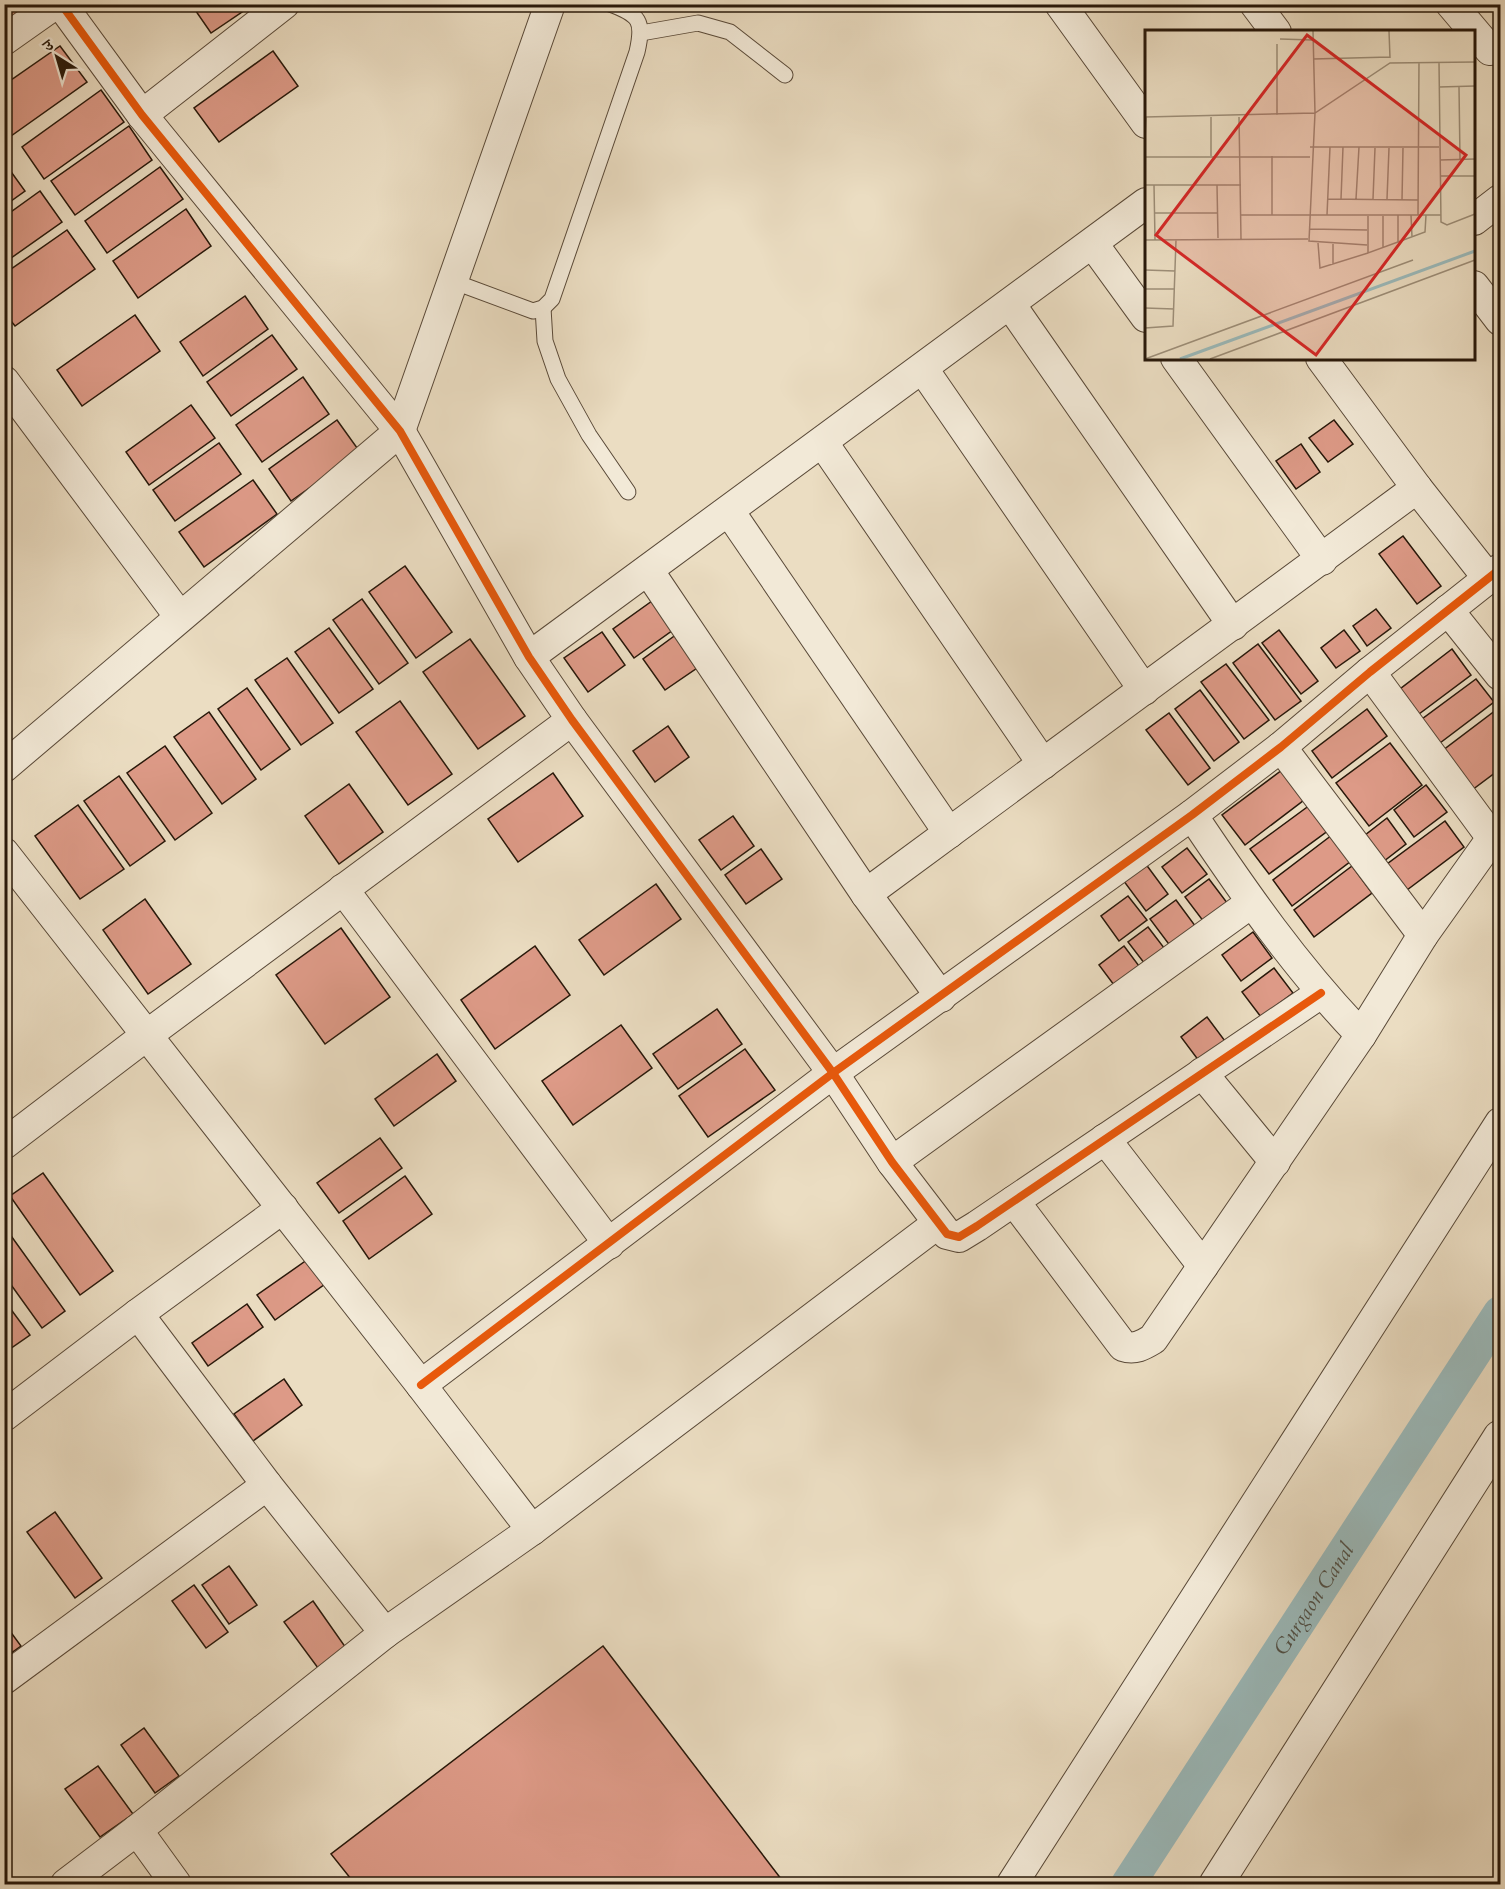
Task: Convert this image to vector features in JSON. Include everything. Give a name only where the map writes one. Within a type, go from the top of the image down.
[{"type":"street","points":[[4,39],[55,4]]},
{"type":"street","points":[[61,4],[142,115],[400,431],[529,657],[572,720],[833,1073],[892,1162],[937,1224],[947,1234],[959,1237],[1321,993]]},
{"type":"street","points":[[142,115],[284,4]]},
{"type":"street","points":[[4,767],[400,431],[550,4]]},
{"type":"street","points":[[1060,4],[1145,122]]},
{"type":"street","points":[[1255,4],[1274,30]]},
{"type":"street","points":[[1451,4],[1471,30]]},
{"type":"street","points":[[1475,35],[1488,52]]},
{"type":"street","points":[[1475,219],[1500,200]]},
{"type":"street","points":[[529,657],[1145,204]]},
{"type":"street","points":[[1093,244],[1145,316]]},
{"type":"street","points":[[1475,289],[1500,320]]},
{"type":"street","points":[[1010,304],[1233,625]]},
{"type":"street","points":[[1177,360],[1322,560]]},
{"type":"street","points":[[421,1385],[833,1073],[1192,815],[1281,747],[1494,573],[1417,488],[1322,360]]},
{"type":"street","points":[[923,369],[1144,690]]},
{"type":"street","points":[[4,381],[180,617]]},
{"type":"street","points":[[822,442],[1043,764]]},
{"type":"street","points":[[866,894],[1417,488]]},
{"type":"street","points":[[729,511],[949,833]]},
{"type":"street","points":[[648,570],[866,894],[941,997]]},
{"type":"street","points":[[1448,610],[1500,675]]},
{"type":"street","points":[[1014,1201],[1123,1346],[1140,1347],[1153,1340],[1360,1035],[1423,935],[1496,831],[1370,672]]},
{"type":"street","points":[[4,1144],[147,1035],[572,720]]},
{"type":"street","points":[[1281,747],[1423,935]]},
{"type":"street","points":[[1192,815],[1251,903],[1321,993],[1360,1035]]},
{"type":"street","points":[[4,853],[532,1530]]},
{"type":"street","points":[[343,889],[609,1244]]},
{"type":"street","points":[[892,1162],[1251,903]]},
{"type":"street","points":[[1202,1073],[1275,1162]]},
{"type":"street","points":[[1012,1884],[1500,1123]]},
{"type":"street","points":[[1105,1139],[1203,1266]]},
{"type":"street","points":[[4,1416],[283,1208]]},
{"type":"street","points":[[66,1884],[385,1633],[532,1530],[937,1224]]},
{"type":"street","points":[[138,1314],[267,1485],[385,1633]]},
{"type":"street","points":[[1216,1884],[1500,1437]]},
{"type":"street","points":[[4,1679],[267,1485]]},
{"type":"street","points":[[137,1830],[176,1884]]},
{"type":"lane","points":[[452,281],[533,311],[543,308],[552,299],[637,52],[641,33],[638,20],[628,11],[610,4]]},
{"type":"lane","points":[[641,33],[698,22],[730,32],[785,75]]},
{"type":"lane","points":[[543,308],[545,341],[558,379],[589,435],[628,492]]},
{"type":"building","points":[[4,4],[36,4],[4,27]]},
{"type":"building","points":[[191,4],[236,4],[242,12],[211,33]]},
{"type":"building","points":[[60,46],[87,82],[11,136],[4,127],[4,85]]},
{"type":"building","points":[[273,51],[298,86],[219,142],[194,108]]},
{"type":"building","points":[[101,90],[124,122],[44,179],[22,147]]},
{"type":"building","points":[[129,126],[152,160],[75,215],[51,181]]},
{"type":"building","points":[[4,162],[25,191],[4,206]]},
{"type":"building","points":[[160,167],[183,199],[107,253],[85,221]]},
{"type":"building","points":[[40,191],[62,222],[4,263],[4,217]]},
{"type":"building","points":[[186,209],[211,246],[138,298],[113,261]]},
{"type":"building","points":[[67,230],[95,269],[15,326],[4,312],[4,274]]},
{"type":"building","points":[[245,296],[268,329],[203,376],[180,342]]},
{"type":"building","points":[[135,315],[160,351],[82,406],[57,370]]},
{"type":"building","points":[[272,335],[297,369],[231,416],[207,382]]},
{"type":"building","points":[[303,377],[329,414],[262,462],[236,425]]},
{"type":"building","points":[[191,405],[215,438],[149,485],[126,452]]},
{"type":"building","points":[[337,420],[360,452],[291,501],[269,469]]},
{"type":"building","points":[[1334,420],[1353,444],[1328,462],[1309,438]]},
{"type":"building","points":[[219,443],[241,474],[175,521],[153,490]]},
{"type":"building","points":[[1301,444],[1320,472],[1296,489],[1276,461]]},
{"type":"building","points":[[253,480],[277,514],[204,567],[179,532]]},
{"type":"building","points":[[1403,536],[1441,586],[1417,604],[1379,554]]},
{"type":"building","points":[[405,566],[452,632],[416,658],[369,592]]},
{"type":"building","points":[[362,599],[408,663],[379,684],[333,620]]},
{"type":"building","points":[[652,601],[673,630],[634,658],[613,629]]},
{"type":"building","points":[[1376,609],[1391,628],[1367,646],[1353,626]]},
{"type":"building","points":[[329,628],[373,689],[339,713],[295,652]]},
{"type":"building","points":[[1279,630],[1318,681],[1301,694],[1262,643]]},
{"type":"building","points":[[1344,630],[1360,651],[1336,668],[1321,648]]},
{"type":"building","points":[[602,632],[625,665],[588,692],[564,658]]},
{"type":"building","points":[[677,634],[700,666],[665,690],[643,659]]},
{"type":"building","points":[[470,639],[525,716],[478,749],[423,672]]},
{"type":"building","points":[[1258,644],[1301,701],[1275,720],[1233,663]]},
{"type":"building","points":[[1452,649],[1471,675],[1419,714],[1400,689]]},
{"type":"building","points":[[287,658],[333,723],[301,745],[255,680]]},
{"type":"building","points":[[1226,664],[1269,720],[1244,739],[1201,682]]},
{"type":"building","points":[[1476,679],[1494,702],[1436,746],[1418,722]]},
{"type":"building","points":[[247,688],[290,749],[261,770],[218,709]]},
{"type":"building","points":[[1200,690],[1239,742],[1214,761],[1175,709]]},
{"type":"building","points":[[400,701],[452,774],[408,805],[356,732]]},
{"type":"building","points":[[1500,707],[1500,769],[1468,793],[1438,754]]},
{"type":"building","points":[[1367,709],[1387,736],[1332,778],[1312,751]]},
{"type":"building","points":[[209,712],[256,779],[222,804],[174,737]]},
{"type":"building","points":[[1169,713],[1210,768],[1188,785],[1146,730]]},
{"type":"building","points":[[668,726],[689,757],[655,782],[633,751]]},
{"type":"building","points":[[1390,743],[1422,785],[1369,826],[1336,783]]},
{"type":"building","points":[[165,746],[212,813],[175,840],[127,773]]},
{"type":"building","points":[[1286,767],[1308,797],[1245,845],[1222,815]]},
{"type":"building","points":[[553,773],[583,816],[518,862],[488,819]]},
{"type":"building","points":[[119,776],[165,841],[130,866],[84,801]]},
{"type":"building","points":[[349,784],[383,832],[339,864],[305,816]]},
{"type":"building","points":[[1426,785],[1447,812],[1414,837],[1394,810]]},
{"type":"building","points":[[78,805],[124,869],[80,899],[35,836]]},
{"type":"building","points":[[1310,805],[1329,830],[1269,874],[1250,849]]},
{"type":"building","points":[[733,816],[754,846],[721,870],[699,840]]},
{"type":"building","points":[[1387,818],[1406,844],[1379,865],[1360,839]]},
{"type":"building","points":[[1445,821],[1464,847],[1403,893],[1383,867]]},
{"type":"building","points":[[1332,835],[1351,861],[1292,906],[1273,880]]},
{"type":"building","points":[[1187,848],[1207,874],[1182,893],[1162,867]]},
{"type":"building","points":[[761,849],[782,879],[746,904],[725,875]]},
{"type":"building","points":[[1145,863],[1168,894],[1146,911],[1123,880]]},
{"type":"building","points":[[1352,866],[1372,893],[1314,937],[1294,910]]},
{"type":"building","points":[[1209,879],[1231,908],[1207,926],[1185,897]]},
{"type":"building","points":[[656,884],[681,919],[604,975],[579,940]]},
{"type":"building","points":[[1128,896],[1147,920],[1119,941],[1101,916]]},
{"type":"building","points":[[145,899],[191,964],[148,994],[103,930]]},
{"type":"building","points":[[1176,900],[1196,927],[1171,947],[1150,919]]},
{"type":"building","points":[[1148,927],[1168,953],[1148,968],[1128,942]]},
{"type":"building","points":[[341,928],[390,997],[325,1044],[276,975]]},
{"type":"building","points":[[1253,932],[1272,958],[1241,981],[1222,955]]},
{"type":"building","points":[[535,946],[570,995],[495,1049],[461,1000]]},
{"type":"building","points":[[1124,946],[1142,970],[1117,989],[1099,965]]},
{"type":"building","points":[[1274,968],[1293,993],[1261,1017],[1242,992]]},
{"type":"building","points":[[717,1009],[742,1044],[678,1089],[653,1054]]},
{"type":"building","points":[[1207,1017],[1225,1041],[1199,1061],[1181,1037]]},
{"type":"building","points":[[621,1025],[652,1068],[573,1125],[542,1081]]},
{"type":"building","points":[[745,1049],[775,1090],[708,1137],[679,1096]]},
{"type":"building","points":[[437,1054],[456,1081],[394,1126],[375,1099]]},
{"type":"building","points":[[380,1138],[402,1168],[339,1213],[317,1183]]},
{"type":"building","points":[[43,1173],[113,1271],[80,1295],[10,1196]]},
{"type":"building","points":[[405,1176],[432,1214],[369,1259],[343,1221]]},
{"type":"building","points":[[4,1226],[65,1311],[42,1328],[4,1275]]},
{"type":"building","points":[[314,1255],[332,1279],[275,1320],[257,1295]]},
{"type":"building","points":[[4,1300],[30,1335],[4,1353]]},
{"type":"building","points":[[247,1304],[263,1327],[208,1366],[192,1343]]},
{"type":"building","points":[[284,1379],[302,1405],[253,1441],[234,1414]]},
{"type":"building","points":[[55,1512],[102,1578],[75,1598],[27,1532]]},
{"type":"building","points":[[229,1566],[257,1605],[229,1624],[202,1585]]},
{"type":"building","points":[[194,1585],[228,1632],[206,1648],[172,1601]]},
{"type":"building","points":[[313,1601],[346,1648],[318,1668],[284,1622]]},
{"type":"building","points":[[4,1623],[21,1646],[4,1658]]},
{"type":"building","points":[[603,1646],[785,1884],[355,1884],[331,1854]]},
{"type":"building","points":[[144,1728],[179,1776],[155,1793],[121,1745]]},
{"type":"building","points":[[98,1766],[133,1814],[100,1837],[65,1789]]},
{"type":"waterway","name":"Gurgaon Canal","points":[[1128,1884],[1500,1313]]},
{"type":"cycle path","points":[[61,4],[142,115],[400,431],[529,657],[572,720],[833,1073],[892,1162],[947,1234],[959,1237],[977,1226],[1321,993]]},
{"type":"cycle path","points":[[421,1385],[833,1073],[1192,815],[1281,747],[1370,672],[1500,569]]}]
